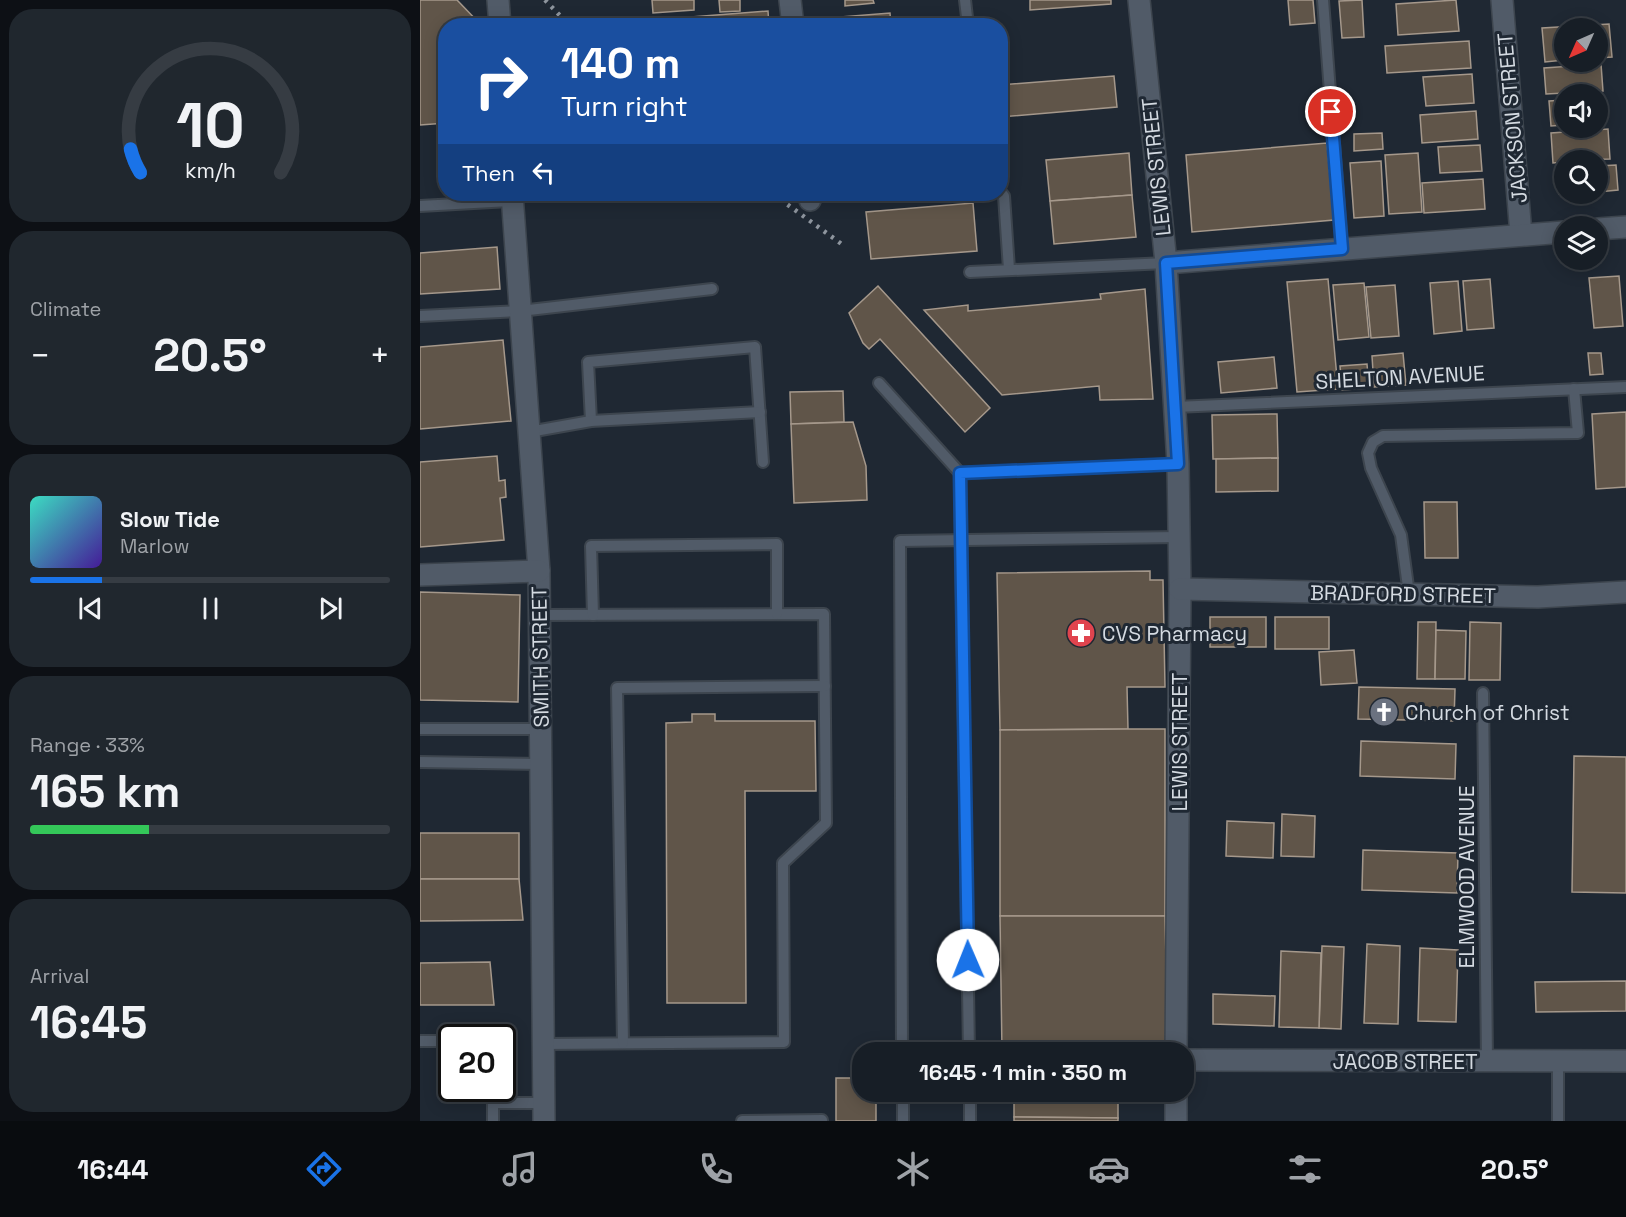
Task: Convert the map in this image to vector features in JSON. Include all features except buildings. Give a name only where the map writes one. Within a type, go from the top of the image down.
[{"type":"street","points":[[498,0],[499,18]]},
{"type":"street","points":[[790,0],[792,18]]},
{"type":"street","name":"LEWIS STREET","points":[[1138,0],[1166,263],[1178,464],[1180,589],[1176,1042]]},
{"type":"street","name":"JACKSON STREET","points":[[1502,0],[1521,235]]},
{"type":"street","name":"SMITH STREET","points":[[512,201],[539,571],[544,1112]]},
{"type":"street","points":[[1608,228],[1626,227]]},
{"type":"street","points":[[1166,263],[1554,233]]},
{"type":"street","points":[[420,575],[539,571]]},
{"type":"street","name":"BRADFORD STREET","points":[[1180,589],[1538,597],[1626,592]]},
{"type":"street","name":"JACOB STREET","points":[[1194,1060],[1626,1062]]},
{"type":"street","points":[[1176,1102],[1176,1121]]},
{"type":"lane","points":[[965,0],[967,18]]},
{"type":"lane","points":[[1323,0],[1342,249]]},
{"type":"lane","points":[[420,206],[471,201]]},
{"type":"lane","points":[[1005,201],[1010,269]]},
{"type":"lane","points":[[970,272],[1166,263]]},
{"type":"lane","points":[[420,316],[520,311],[712,289]]},
{"type":"lane","points":[[591,421],[588,362],[755,347],[763,462]]},
{"type":"lane","points":[[879,382],[960,473],[969,1042]]},
{"type":"lane","name":"SHELTON AVENUE","points":[[1175,407],[1626,387]]},
{"type":"lane","points":[[1408,594],[1401,535],[1371,468],[1368,453],[1373,442],[1383,436],[1578,433],[1574,389]]},
{"type":"lane","points":[[529,432],[591,421],[760,412]]},
{"type":"lane","points":[[960,473],[1178,464]]},
{"type":"lane","points":[[903,1042],[900,541],[1179,537]]},
{"type":"lane","points":[[593,615],[591,546],[766,544],[777,544],[777,614]]},
{"type":"lane","points":[[539,615],[824,614],[825,686],[826,823],[783,863],[784,1042],[543,1044]]},
{"type":"lane","points":[[623,1043],[617,688],[825,686]]},
{"type":"lane","name":"ELMWOOD AVENUE","points":[[1483,693],[1487,1061]]},
{"type":"lane","points":[[420,729],[540,729]]},
{"type":"lane","points":[[420,762],[540,764]]},
{"type":"lane","points":[[420,1041],[438,1041]]},
{"type":"lane","points":[[1558,1062],[1558,1121]]},
{"type":"lane","points":[[903,1102],[903,1121]]},
{"type":"lane","points":[[970,1102],[970,1121]]},
{"type":"lane","points":[[493,1121],[493,1103],[544,1112]]},
{"type":"lane","points":[[742,1121],[822,1119]]},
{"type":"railway","points":[[545,0],[562,18]]},
{"type":"railway","points":[[783,201],[843,245]]},
{"type":"place","name":"CVS Pharmacy","points":[[1081,633]]},
{"type":"place","name":"Church of Christ","points":[[1384,712]]},
{"type":"route","points":[[968,960],[960,473],[1178,464],[1166,263],[1342,249],[1331,112]]}]
